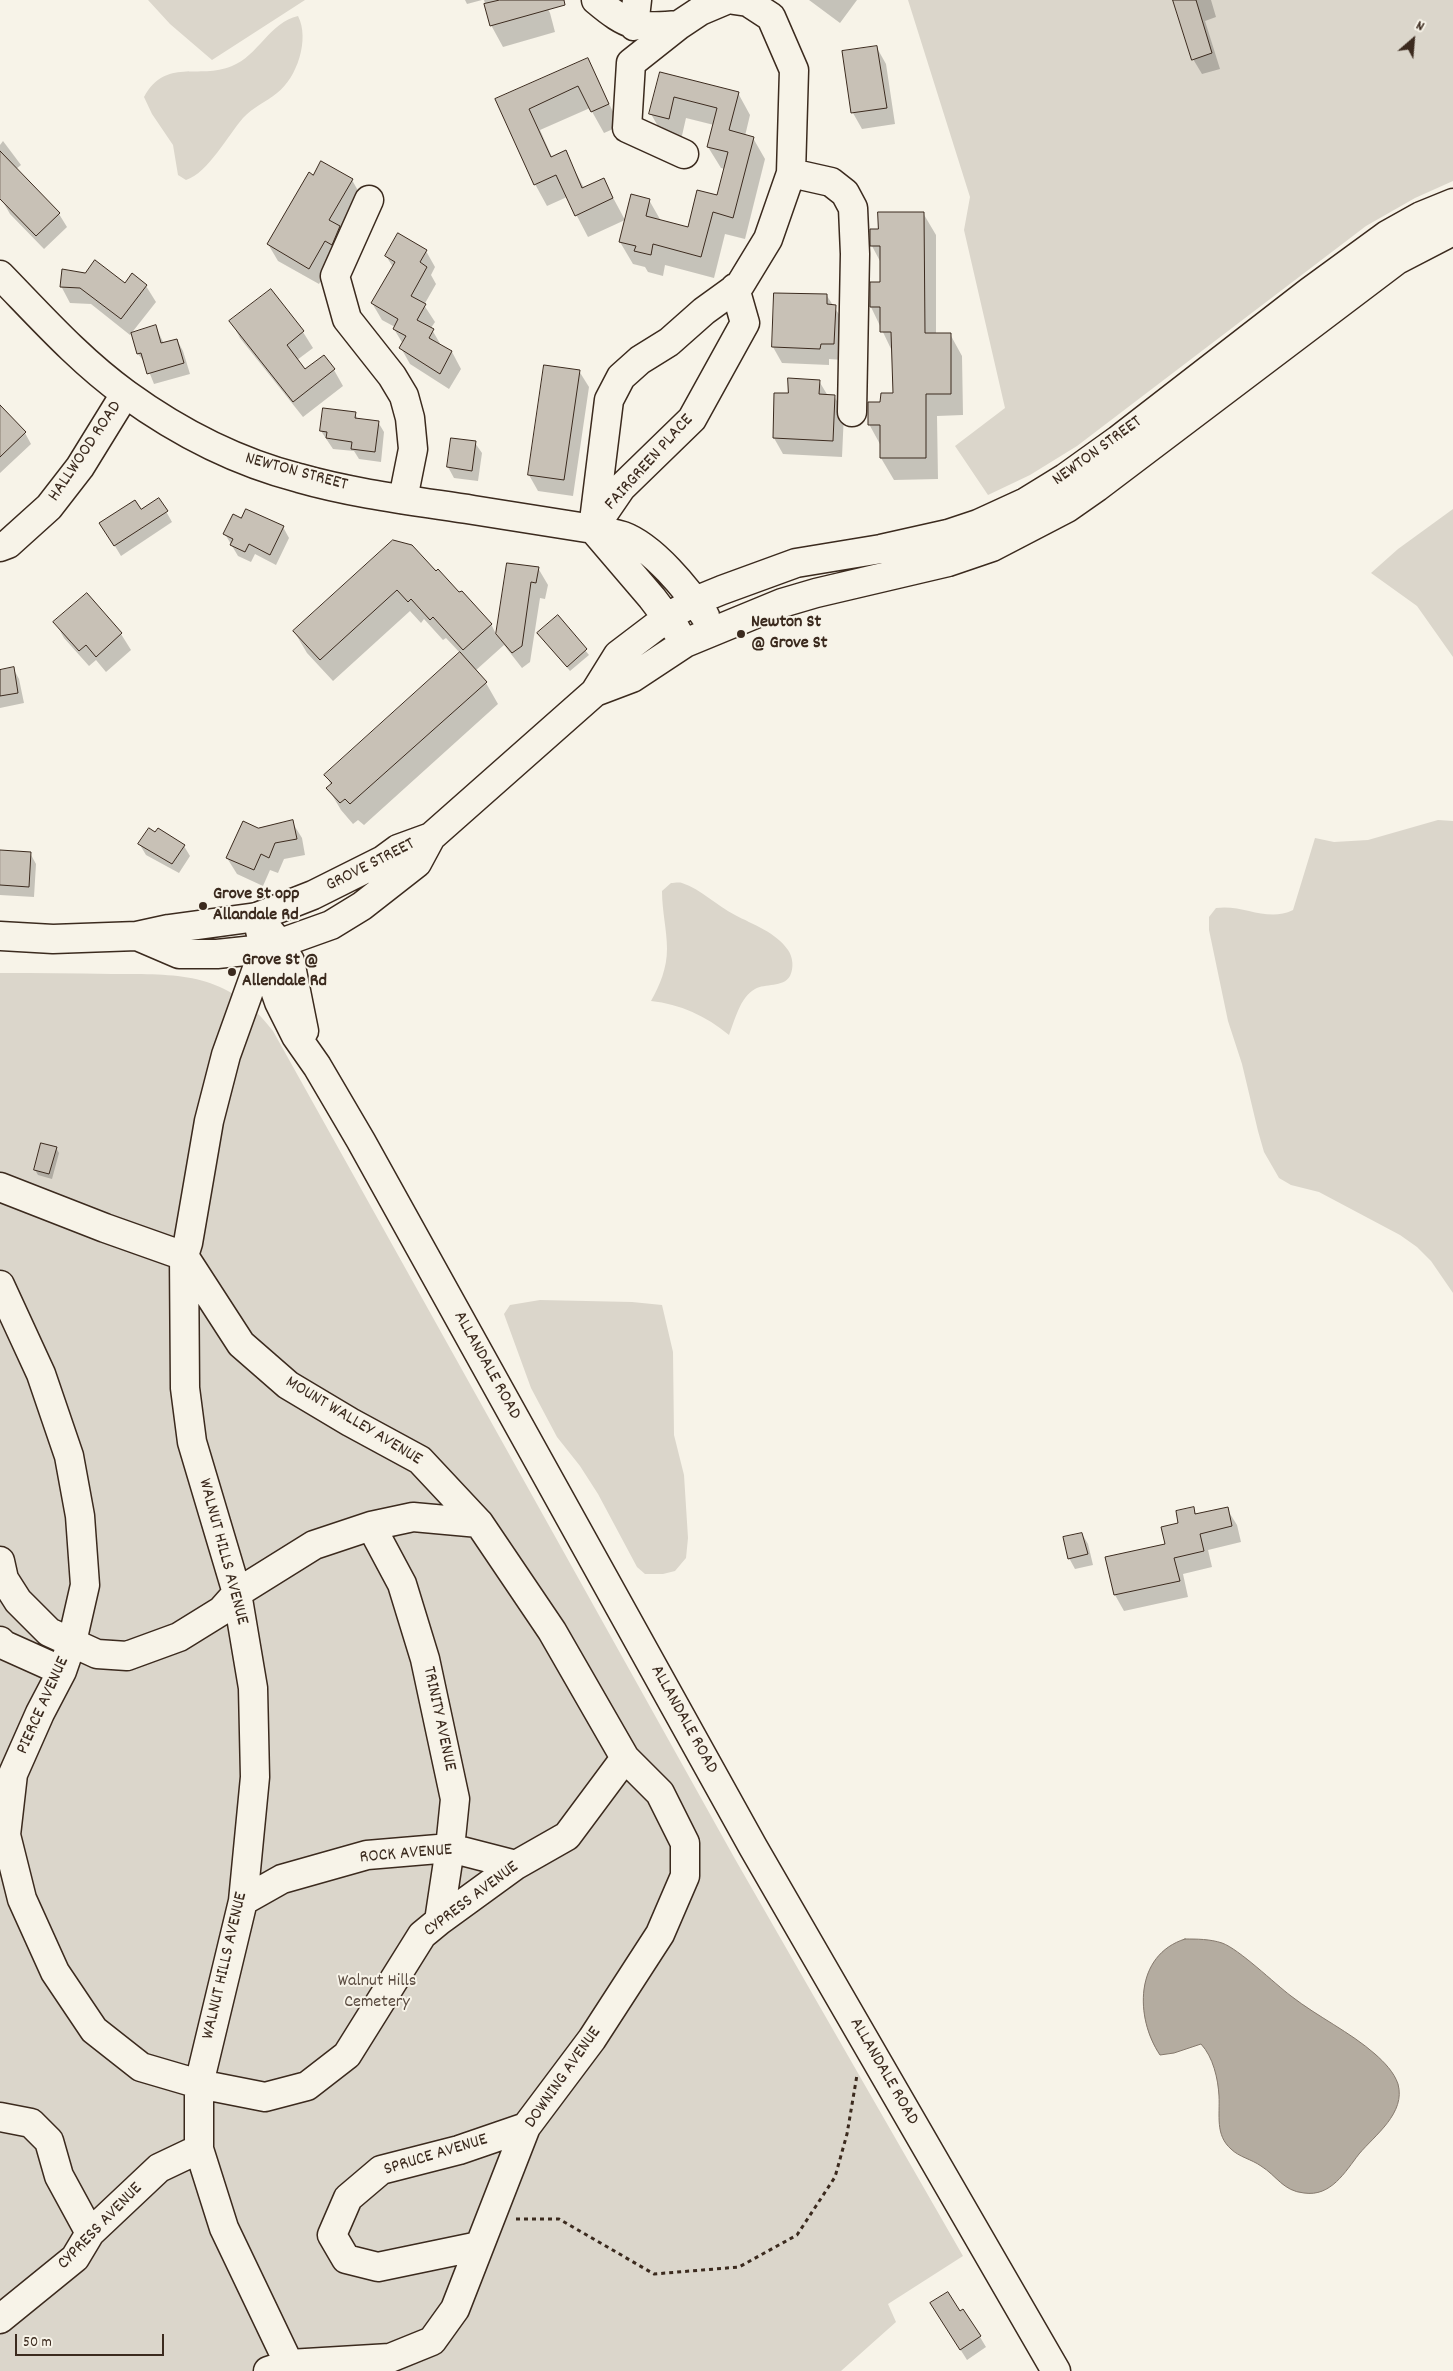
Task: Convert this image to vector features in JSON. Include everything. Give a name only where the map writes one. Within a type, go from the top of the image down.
[{"type":"main road","points":[[596,0],[614,16],[635,13],[652,28],[679,25]]},
{"type":"main road","points":[[684,154],[627,128],[631,63],[700,11],[726,0]]},
{"type":"main road","name":"FAIRGREEN PLACE","points":[[593,529],[609,400],[621,377],[640,360],[669,342],[740,284],[768,240],[791,173],[794,70],[771,17],[748,2],[734,0]]},
{"type":"main road","points":[[791,173],[831,182],[845,193],[853,208],[855,254],[852,412]]},
{"type":"main road","points":[[369,200],[335,276],[347,319],[392,376],[404,396],[410,418],[413,449],[403,499]]},
{"type":"main road","name":"NEWTON STREET","points":[[668,617],[695,601],[796,563],[881,549],[948,534],[978,524],[1026,502],[1065,478],[1118,440],[1387,235],[1421,216],[1453,203]]},
{"type":"main road","name":"NEWTON STREET","points":[[685,643],[782,603],[816,592],[956,560],[992,547],[1035,526],[1067,508],[1097,487],[1397,260],[1453,230]]},
{"type":"main road","name":"NEWTON STREET","points":[[0,275],[66,343],[125,394],[169,423],[239,458],[299,478],[403,499],[593,529],[624,536],[647,550],[695,601],[714,630]]},
{"type":"main road","name":"FAIRGREEN PLACE","points":[[593,529],[621,488],[692,419],[745,323],[735,288]]},
{"type":"main road","name":"HALLWOOD ROAD","points":[[0,548],[8,544],[50,506],[80,467],[125,394]]},
{"type":"main road","points":[[593,529],[668,617],[685,643]]},
{"type":"main road","name":"GROVE STREET","points":[[137,936],[179,954],[218,954],[272,946],[330,925],[390,870],[398,849],[431,837],[595,692],[618,655],[668,617]]},
{"type":"main road","name":"GROVE STREET","points":[[595,692],[632,678],[685,643]]},
{"type":"main road","name":"GROVE STREET","points":[[0,936],[53,939],[137,936],[169,929],[258,917],[313,895],[390,870]]},
{"type":"main road","name":"ALLANDALE ROAD","points":[[258,917],[272,946],[271,979],[279,1002],[296,1036],[317,1066],[362,1141],[753,1847],[863,2036],[1046,2367]]},
{"type":"main road","points":[[0,1186],[105,1228],[184,1256],[188,1243],[209,1121],[226,1054],[272,946]]},
{"type":"main road","name":"MOUNT WALLEY AVENUE","points":[[184,1256],[241,1344],[288,1385],[420,1460],[479,1524],[552,1631],[625,1758]]},
{"type":"main road","name":"WALNUT HILLS AVENUE","points":[[184,1256],[185,1388],[192,1442],[237,1593],[253,1688],[255,1777],[244,1901],[199,2084]]},
{"type":"main road","name":"PIERCE AVENUE","points":[[0,1285],[41,1374],[69,1456],[80,1516],[85,1585],[72,1642],[62,1671],[40,1713],[13,1774],[6,1836],[22,1899],[55,1972],[94,2030],[141,2067],[199,2084]]},
{"type":"main road","points":[[0,1561],[4,1578],[18,1601],[49,1632],[97,1654],[127,1656],[179,1637],[221,1610],[237,1593],[314,1545],[371,1526],[414,1517],[479,1524]]},
{"type":"main road","name":"TRINITY AVENUE","points":[[371,1526],[402,1584],[425,1659],[455,1800],[439,1920]]},
{"type":"main road","points":[[0,1641],[4,1645],[62,1671]]},
{"type":"main road","name":"CYPRESS AVENUE","points":[[199,2084],[265,2097],[307,2086],[348,2055],[422,1935],[439,1920],[516,1865],[567,1836],[625,1758]]},
{"type":"main road","name":"DOWNING AVENUE","points":[[278,2367],[390,2358],[432,2341],[455,2309],[526,2127],[592,2039],[655,1942],[685,1876],[685,1843],[660,1793],[625,1758]]},
{"type":"main road","name":"ROCK AVENUE","points":[[244,1901],[282,1879],[367,1855],[450,1848],[516,1865]]},
{"type":"main road","points":[[199,2084],[199,2149],[224,2228],[278,2367]]},
{"type":"main road","points":[[0,2117],[31,2123],[49,2141],[59,2176],[90,2233]]},
{"type":"main road","name":"SPRUCE AVENUE","points":[[479,2246],[378,2267],[346,2259],[332,2235],[348,2198],[381,2170],[459,2150],[526,2127]]},
{"type":"main road","name":"CYPRESS AVENUE","points":[[0,2319],[75,2258],[90,2233],[159,2168],[199,2149]]},
{"type":"path","points":[[510,2224],[518,2218],[559,2219],[654,2274],[739,2267],[797,2235],[835,2177],[847,2134],[863,2036]]},
{"type":"green space","points":[[148,0],[305,0],[212,60],[170,24]]},
{"type":"green space","points":[[908,0],[1453,0],[1453,181],[1415,198],[1366,226],[1077,446],[1030,475],[988,495],[955,446],[1005,408],[964,230],[970,197]]},
{"type":"green space","points":[[298,16],[303,36],[302,47],[296,68],[284,86],[243,118],[202,170],[186,180],[178,175],[173,145],[152,114],[144,97],[153,85],[162,77],[173,73],[219,70],[232,66],[249,55],[280,25],[288,19]]},
{"type":"green space","points":[[1453,509],[1453,657],[1417,606],[1371,573],[1398,549]]},
{"type":"green space","points":[[1438,820],[1453,821],[1453,1293],[1431,1261],[1417,1247],[1400,1235],[1319,1192],[1291,1185],[1279,1178],[1264,1152],[1258,1131],[1242,1064],[1228,1021],[1209,930],[1209,917],[1216,908],[1236,908],[1274,915],[1293,910],[1315,838],[1334,842],[1368,840]]},
{"type":"green space","points":[[671,883],[681,883],[689,886],[728,911],[771,934],[783,944],[791,956],[791,973],[787,980],[778,984],[759,987],[745,997],[729,1035],[711,1022],[692,1012],[672,1005],[651,1001],[660,983],[666,963],[667,942],[662,891]]},
{"type":"green space","name":"Walnut Hills Cemetery","points":[[0,973],[160,975],[181,976],[201,980],[220,987],[238,997],[256,1012],[273,1031],[735,1859],[963,2256],[888,2304],[896,2322],[841,2371],[0,2371]]},
{"type":"green space","points":[[540,1300],[632,1302],[662,1305],[673,1352],[674,1435],[684,1475],[688,1538],[686,1558],[675,1571],[663,1574],[645,1574],[637,1567],[598,1494],[580,1466],[557,1437],[531,1388],[504,1314],[510,1305]]},
{"type":"shaded area","points":[[1185,1939],[1213,1941],[1229,1947],[1247,1959],[1301,2004],[1365,2046],[1382,2060],[1394,2075],[1398,2084],[1398,2104],[1388,2123],[1359,2154],[1343,2175],[1330,2187],[1314,2193],[1297,2192],[1285,2186],[1261,2166],[1234,2152],[1226,2143],[1220,2131],[1216,2075],[1212,2061],[1201,2044],[1174,2053],[1160,2055],[1146,2024],[1143,2006],[1144,1989],[1148,1973],[1156,1959],[1168,1947]]},
{"type":"building","points":[[500,0],[564,0],[565,5],[490,26],[484,4]]},
{"type":"building","points":[[1173,0],[1196,0],[1212,53],[1192,60]]},
{"type":"building","points":[[877,46],[887,108],[851,113],[842,51]]},
{"type":"building","points":[[588,58],[609,104],[591,112],[578,86],[529,109],[551,157],[566,150],[582,188],[604,178],[613,198],[575,216],[556,175],[534,185],[495,99]]},
{"type":"building","points":[[660,72],[739,92],[729,130],[754,137],[733,218],[713,212],[701,257],[653,244],[651,255],[634,251],[636,246],[619,242],[631,194],[650,199],[646,216],[688,227],[697,190],[717,195],[728,152],[707,147],[717,108],[674,97],[669,119],[649,114]]},
{"type":"building","points":[[0,151],[60,213],[36,236],[0,199]]},
{"type":"building","points":[[321,161],[353,179],[329,220],[340,226],[332,245],[325,241],[309,269],[267,244],[309,172],[313,175]]},
{"type":"building","points":[[878,212],[924,212],[925,333],[951,333],[951,394],[926,394],[926,458],[880,458],[880,425],[868,425],[868,402],[880,402],[881,393],[893,393],[891,332],[880,332],[880,307],[870,307],[870,282],[880,282],[880,246],[870,246],[870,229],[878,229]]},
{"type":"building","points":[[398,233],[427,250],[420,262],[427,267],[411,296],[426,304],[417,320],[434,329],[429,338],[452,351],[440,374],[399,348],[406,336],[393,329],[398,319],[371,303],[395,262],[385,256]]},
{"type":"building","points":[[95,260],[125,283],[132,273],[147,285],[121,319],[80,288],[60,287],[62,269],[85,273]]},
{"type":"building","points":[[271,289],[304,331],[287,345],[305,369],[324,355],[335,369],[293,402],[229,321]]},
{"type":"building","points":[[774,293],[827,294],[827,304],[836,305],[834,344],[821,344],[820,349],[772,347]]},
{"type":"building","points":[[156,325],[161,343],[177,339],[184,363],[147,374],[141,353],[137,354],[131,333]]},
{"type":"building","points":[[544,365],[580,370],[564,480],[528,475]]},
{"type":"building","points":[[788,378],[820,380],[819,394],[835,395],[833,441],[773,438],[774,393],[788,393]]},
{"type":"building","points":[[0,405],[26,432],[0,457]]},
{"type":"building","points":[[323,408],[356,412],[355,418],[379,421],[375,452],[351,449],[352,442],[326,438],[327,432],[320,431]]},
{"type":"building","points":[[451,438],[476,441],[472,471],[447,467]]},
{"type":"building","points":[[159,498],[168,511],[114,546],[99,523],[135,500],[141,509]]},
{"type":"building","points":[[246,509],[284,526],[270,555],[249,544],[245,552],[230,545],[233,539],[223,534],[233,514],[241,518]]},
{"type":"building","points":[[393,540],[412,545],[436,571],[438,569],[459,592],[462,591],[492,624],[463,650],[433,617],[430,620],[411,599],[408,602],[397,590],[320,660],[293,631]]},
{"type":"building","points":[[507,563],[539,567],[536,583],[531,582],[522,646],[512,653],[496,634]]},
{"type":"building","points":[[87,593],[122,633],[96,657],[86,645],[79,651],[53,622]]},
{"type":"building","points":[[558,615],[587,649],[567,667],[537,633]]},
{"type":"building","points":[[460,652],[487,682],[350,804],[345,799],[340,803],[326,788],[332,783],[324,775]]},
{"type":"building","points":[[14,667],[18,693],[0,696],[0,670]]},
{"type":"building","points":[[293,820],[297,839],[275,843],[269,858],[261,854],[254,870],[226,858],[243,821],[258,828]]},
{"type":"building","points":[[149,828],[155,832],[158,828],[185,845],[172,864],[138,844]]},
{"type":"building","points":[[0,850],[31,852],[29,887],[0,885]]},
{"type":"building","points":[[41,1143],[57,1147],[49,1174],[34,1170]]},
{"type":"building","points":[[1194,1507],[1195,1514],[1228,1507],[1232,1526],[1200,1534],[1204,1551],[1174,1558],[1180,1581],[1114,1595],[1105,1557],[1165,1544],[1161,1527],[1178,1523],[1176,1511]]},
{"type":"building","points":[[1082,1533],[1088,1554],[1068,1559],[1063,1537]]},
{"type":"building","points":[[948,2292],[960,2311],[963,2309],[981,2336],[960,2350],[930,2303]]},
{"type":"place","name":"Newton St @ Grove St","points":[[741,634]]},
{"type":"place","name":"Grove St opp Allandale Rd","points":[[203,906]]},
{"type":"place","name":"Grove St @ Allendale Rd","points":[[232,972]]}]
